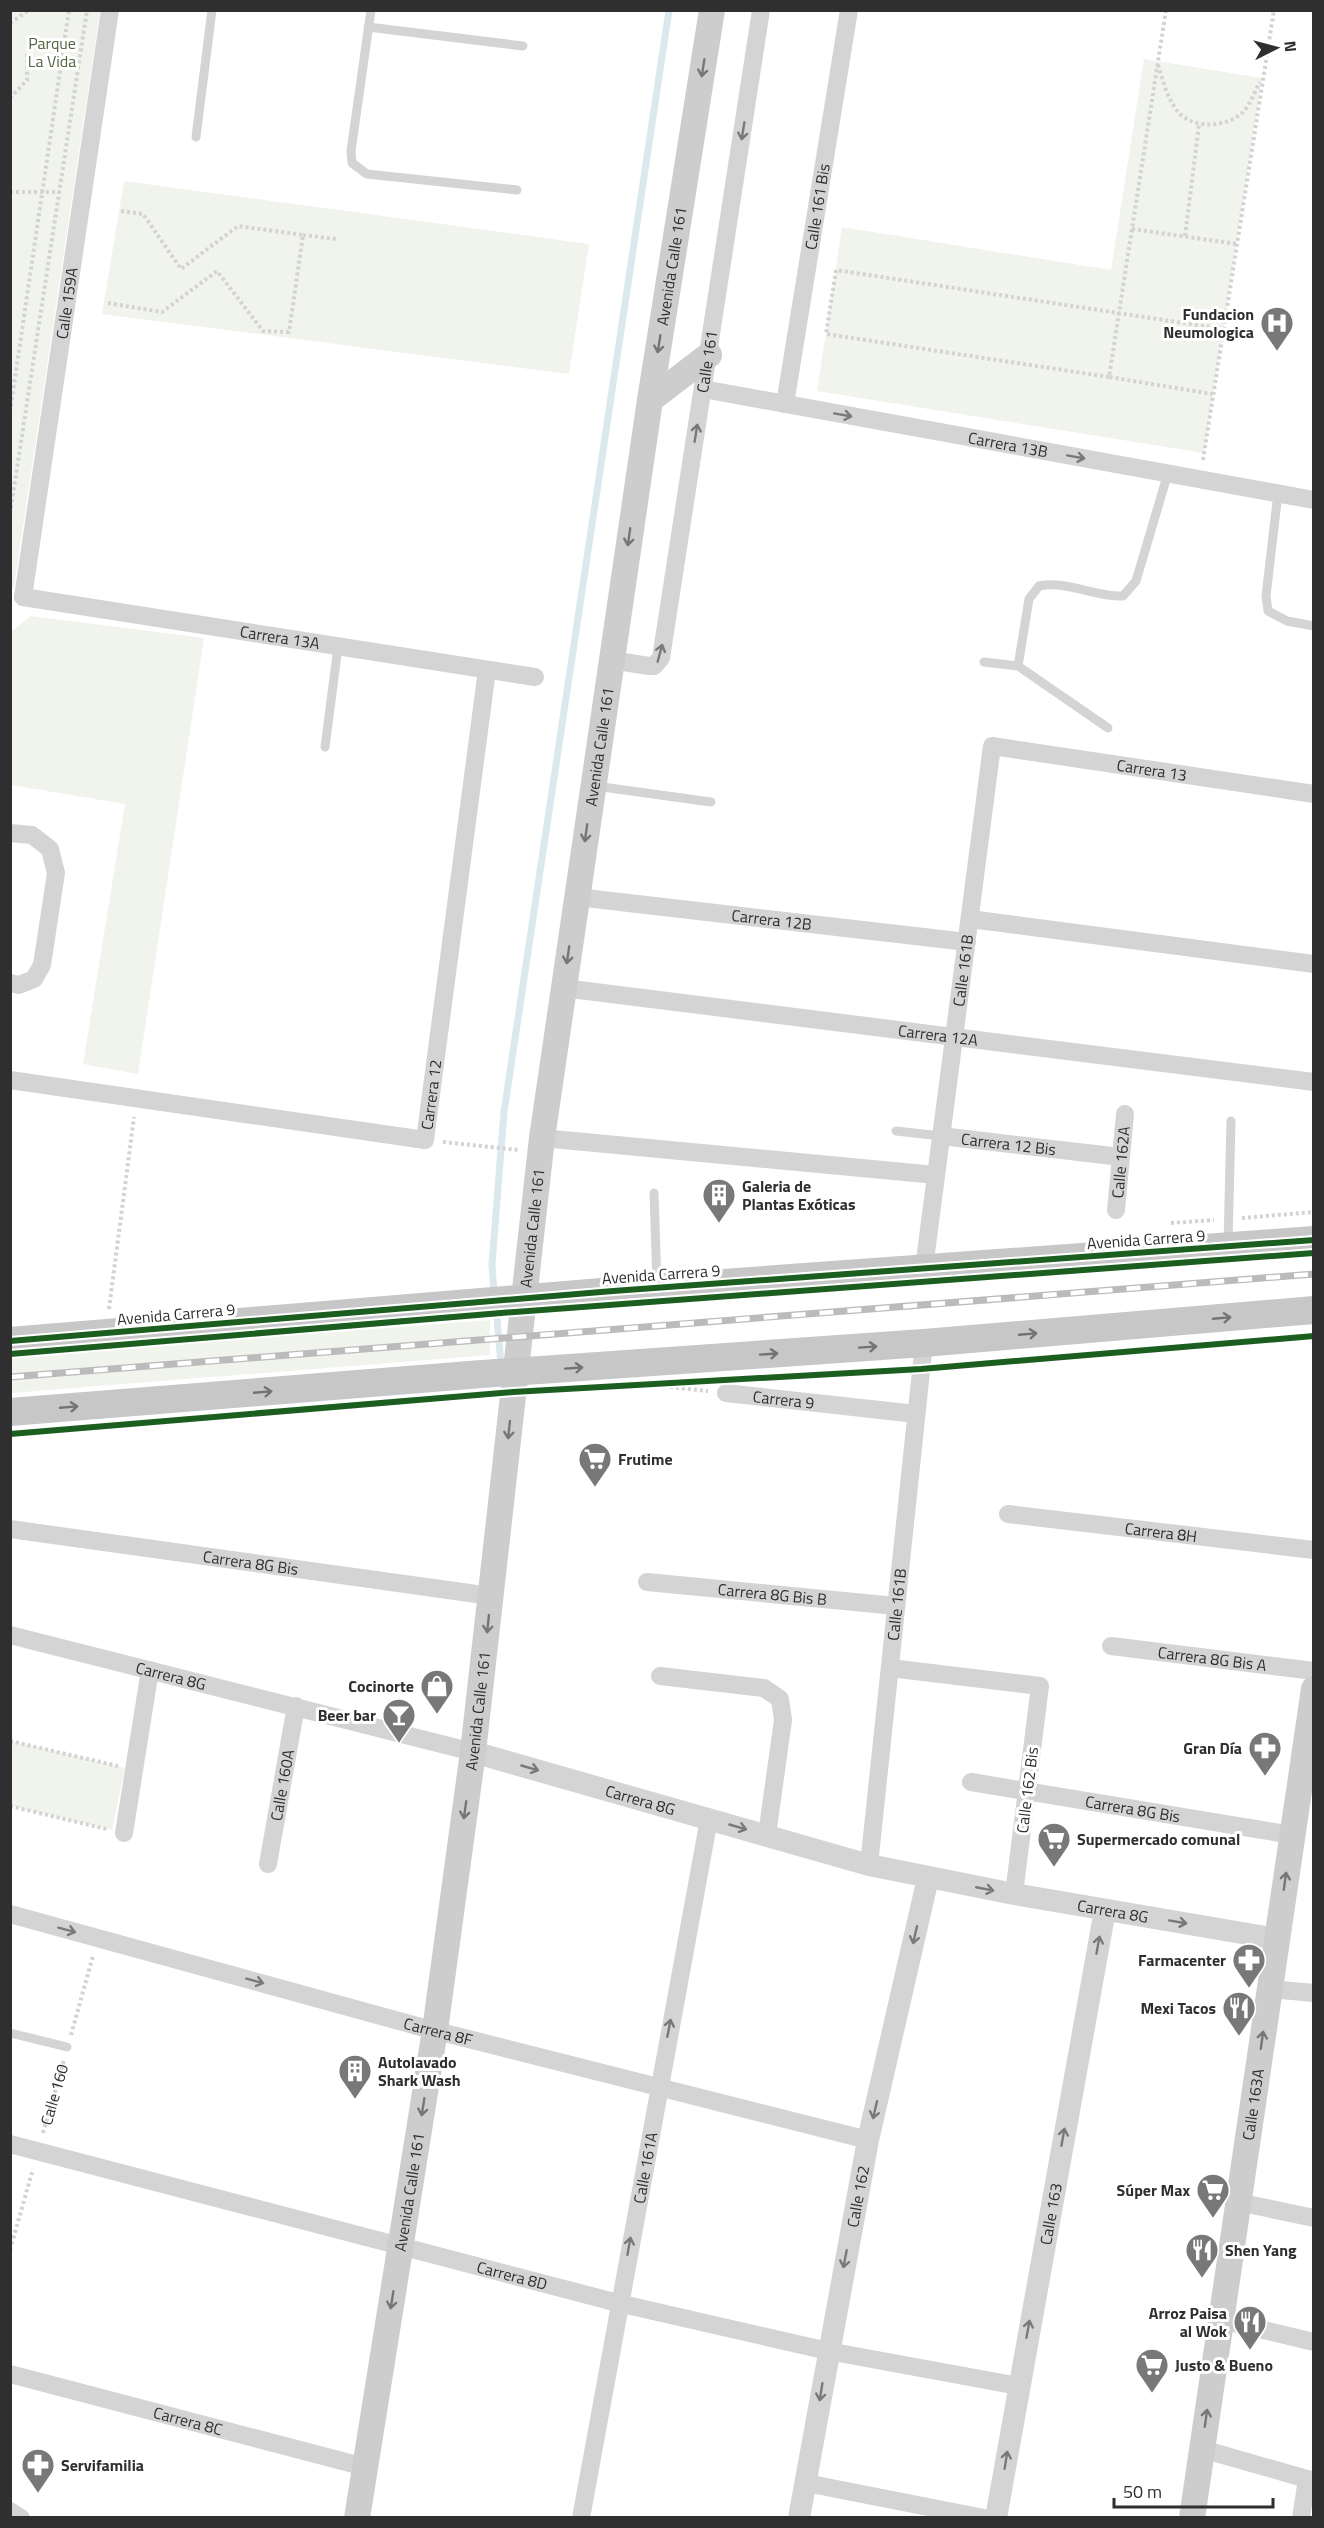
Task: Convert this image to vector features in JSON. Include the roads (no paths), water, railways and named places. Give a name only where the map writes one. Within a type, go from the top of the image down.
[{"type":"main road","name":"Avenida Calle 161","points":[[362,2516],[365,2467],[435,2030],[474,1752],[541,1145],[650,400],[712,10]]},
{"type":"main road","points":[[650,400],[709,355]]},
{"type":"main road","name":"Avenida Carrera 9","points":[[10,1341],[657,1288],[1314,1240]]},
{"type":"main road","points":[[10,1412],[924,1343],[1314,1310]]},
{"type":"main road","name":"Calle 163A","points":[[1192,2517],[1292,1835],[1310,1742],[1314,1689]]},
{"type":"street","name":"Calle 159A","points":[[17,602],[111,10]]},
{"type":"street","name":"Calle 161","points":[[611,660],[654,666],[661,658],[761,10]]},
{"type":"street","name":"Calle 161 Bis","points":[[785,404],[849,10]]},
{"type":"street","name":"Carrera 13B","points":[[703,389],[1314,500]]},
{"type":"street","name":"Carrera 13A","points":[[17,602],[338,647],[535,678]]},
{"type":"street","name":"Carrera 12","points":[[10,1080],[425,1140],[488,670]]},
{"type":"street","name":"Carrera 13","points":[[992,746],[1314,794]]},
{"type":"street","name":"Calle 161B","points":[[924,1268],[992,746]]},
{"type":"street","points":[[10,833],[32,835],[50,849],[56,873],[42,965],[34,979],[19,985],[10,983]]},
{"type":"street","name":"Carrera 12B","points":[[577,897],[967,942]]},
{"type":"street","points":[[970,919],[1314,964]]},
{"type":"street","name":"Carrera 12A","points":[[563,988],[1314,1082]]},
{"type":"street","name":"Calle 162A","points":[[1116,1210],[1125,1114]]},
{"type":"street","name":"Carrera 12 Bis","points":[[941,1136],[1121,1157]]},
{"type":"street","points":[[541,1145],[936,1175]]},
{"type":"street","name":"Calle 161B","points":[[869,1865],[924,1343]]},
{"type":"street","name":"Carrera 9","points":[[726,1393],[916,1414]]},
{"type":"street","name":"Carrera 8H","points":[[1008,1515],[1314,1550]]},
{"type":"street","name":"Carrera 8G Bis","points":[[10,1529],[491,1596]]},
{"type":"street","name":"Carrera 8G Bis B","points":[[647,1582],[896,1606]]},
{"type":"street","name":"Carrera 8G","points":[[10,1635],[474,1752],[869,1865],[1014,1894],[1277,1939]]},
{"type":"street","name":"Carrera 8G Bis A","points":[[1112,1646],[1314,1671]]},
{"type":"street","name":"Calle 162 Bis","points":[[890,1668],[1040,1686],[1014,1894]]},
{"type":"street","points":[[124,1833],[150,1670]]},
{"type":"street","points":[[660,1676],[764,1688],[780,1699],[783,1720],[767,1835]]},
{"type":"street","name":"Calle 160A","points":[[268,1864],[296,1706]]},
{"type":"street","name":"Carrera 8G Bis","points":[[971,1782],[1026,1793],[1292,1835]]},
{"type":"street","name":"Calle 161A","points":[[581,2517],[618,2303],[709,1818]]},
{"type":"street","name":"Calle 162","points":[[799,2517],[868,2140],[928,1878]]},
{"type":"street","name":"Calle 163","points":[[996,2517],[1105,1910]]},
{"type":"street","name":"Carrera 8F","points":[[10,1914],[435,2030],[868,2140]]},
{"type":"street","points":[[1269,1989],[1314,1993]]},
{"type":"street","name":"Carrera 8D","points":[[10,2144],[618,2303],[828,2351],[1018,2386]]},
{"type":"street","points":[[1238,2202],[1314,2218]]},
{"type":"street","points":[[1221,2320],[1314,2342]]},
{"type":"street","name":"Carrera 8C","points":[[10,2374],[365,2467]]},
{"type":"street","points":[[1202,2449],[1311,2480],[1301,2517]]},
{"type":"street","points":[[806,2482],[984,2517]]},
{"type":"street","points":[[10,2511],[21,2517]]},
{"type":"lane","points":[[196,137],[212,10]]},
{"type":"lane","points":[[370,10],[351,151],[352,163],[367,174],[517,190]]},
{"type":"lane","points":[[368,27],[523,46]]},
{"type":"lane","points":[[1018,666],[1029,599],[1039,586],[1054,583],[1105,597],[1124,596],[1136,581],[1168,473]]},
{"type":"lane","points":[[1278,493],[1266,596],[1268,611],[1287,621],[1314,626]]},
{"type":"lane","points":[[325,747],[338,647]]},
{"type":"lane","points":[[984,662],[1018,666],[1108,728]]},
{"type":"lane","points":[[593,786],[711,802]]},
{"type":"lane","points":[[1228,1247],[1231,1121]]},
{"type":"lane","name":"Carrera 12 Bis","points":[[896,1131],[941,1136]]},
{"type":"lane","points":[[654,1193],[657,1288]]},
{"type":"lane","points":[[10,2033],[67,2048]]},
{"type":"waterway","points":[[494,1293],[492,1264],[504,1112],[669,10]]},
{"type":"waterway","points":[[496,1307],[501,1365]]},
{"type":"railway","points":[[10,1377],[1314,1274]]},
{"type":"place","name":"Fundacion Neumologica","points":[[1277,352]]},
{"type":"place","name":"Galeria de Plantas Exóticas","points":[[719,1224]]},
{"type":"place","name":"Frutime","points":[[595,1488]]},
{"type":"place","name":"Cocinorte","points":[[437,1715]]},
{"type":"place","name":"Beer bar","points":[[399,1744]]},
{"type":"place","name":"Gran Día","points":[[1265,1777]]},
{"type":"place","name":"Supermercado comunal","points":[[1054,1868]]},
{"type":"place","name":"Farmacenter","points":[[1249,1989]]},
{"type":"place","name":"Mexi Tacos","points":[[1239,2037]]},
{"type":"place","name":"Autolavado Shark Wash","points":[[355,2100]]},
{"type":"place","name":"Súper Max","points":[[1213,2219]]},
{"type":"place","name":"Shen Yang","points":[[1202,2279]]},
{"type":"place","name":"Arroz Paisa al Wok","points":[[1250,2351]]},
{"type":"place","name":"Justo & Bueno","points":[[1152,2394]]},
{"type":"place","name":"Servifamilia","points":[[38,2494]]},
{"type":"park label","name":"Parque La Vida","points":[[52,52]]}]
